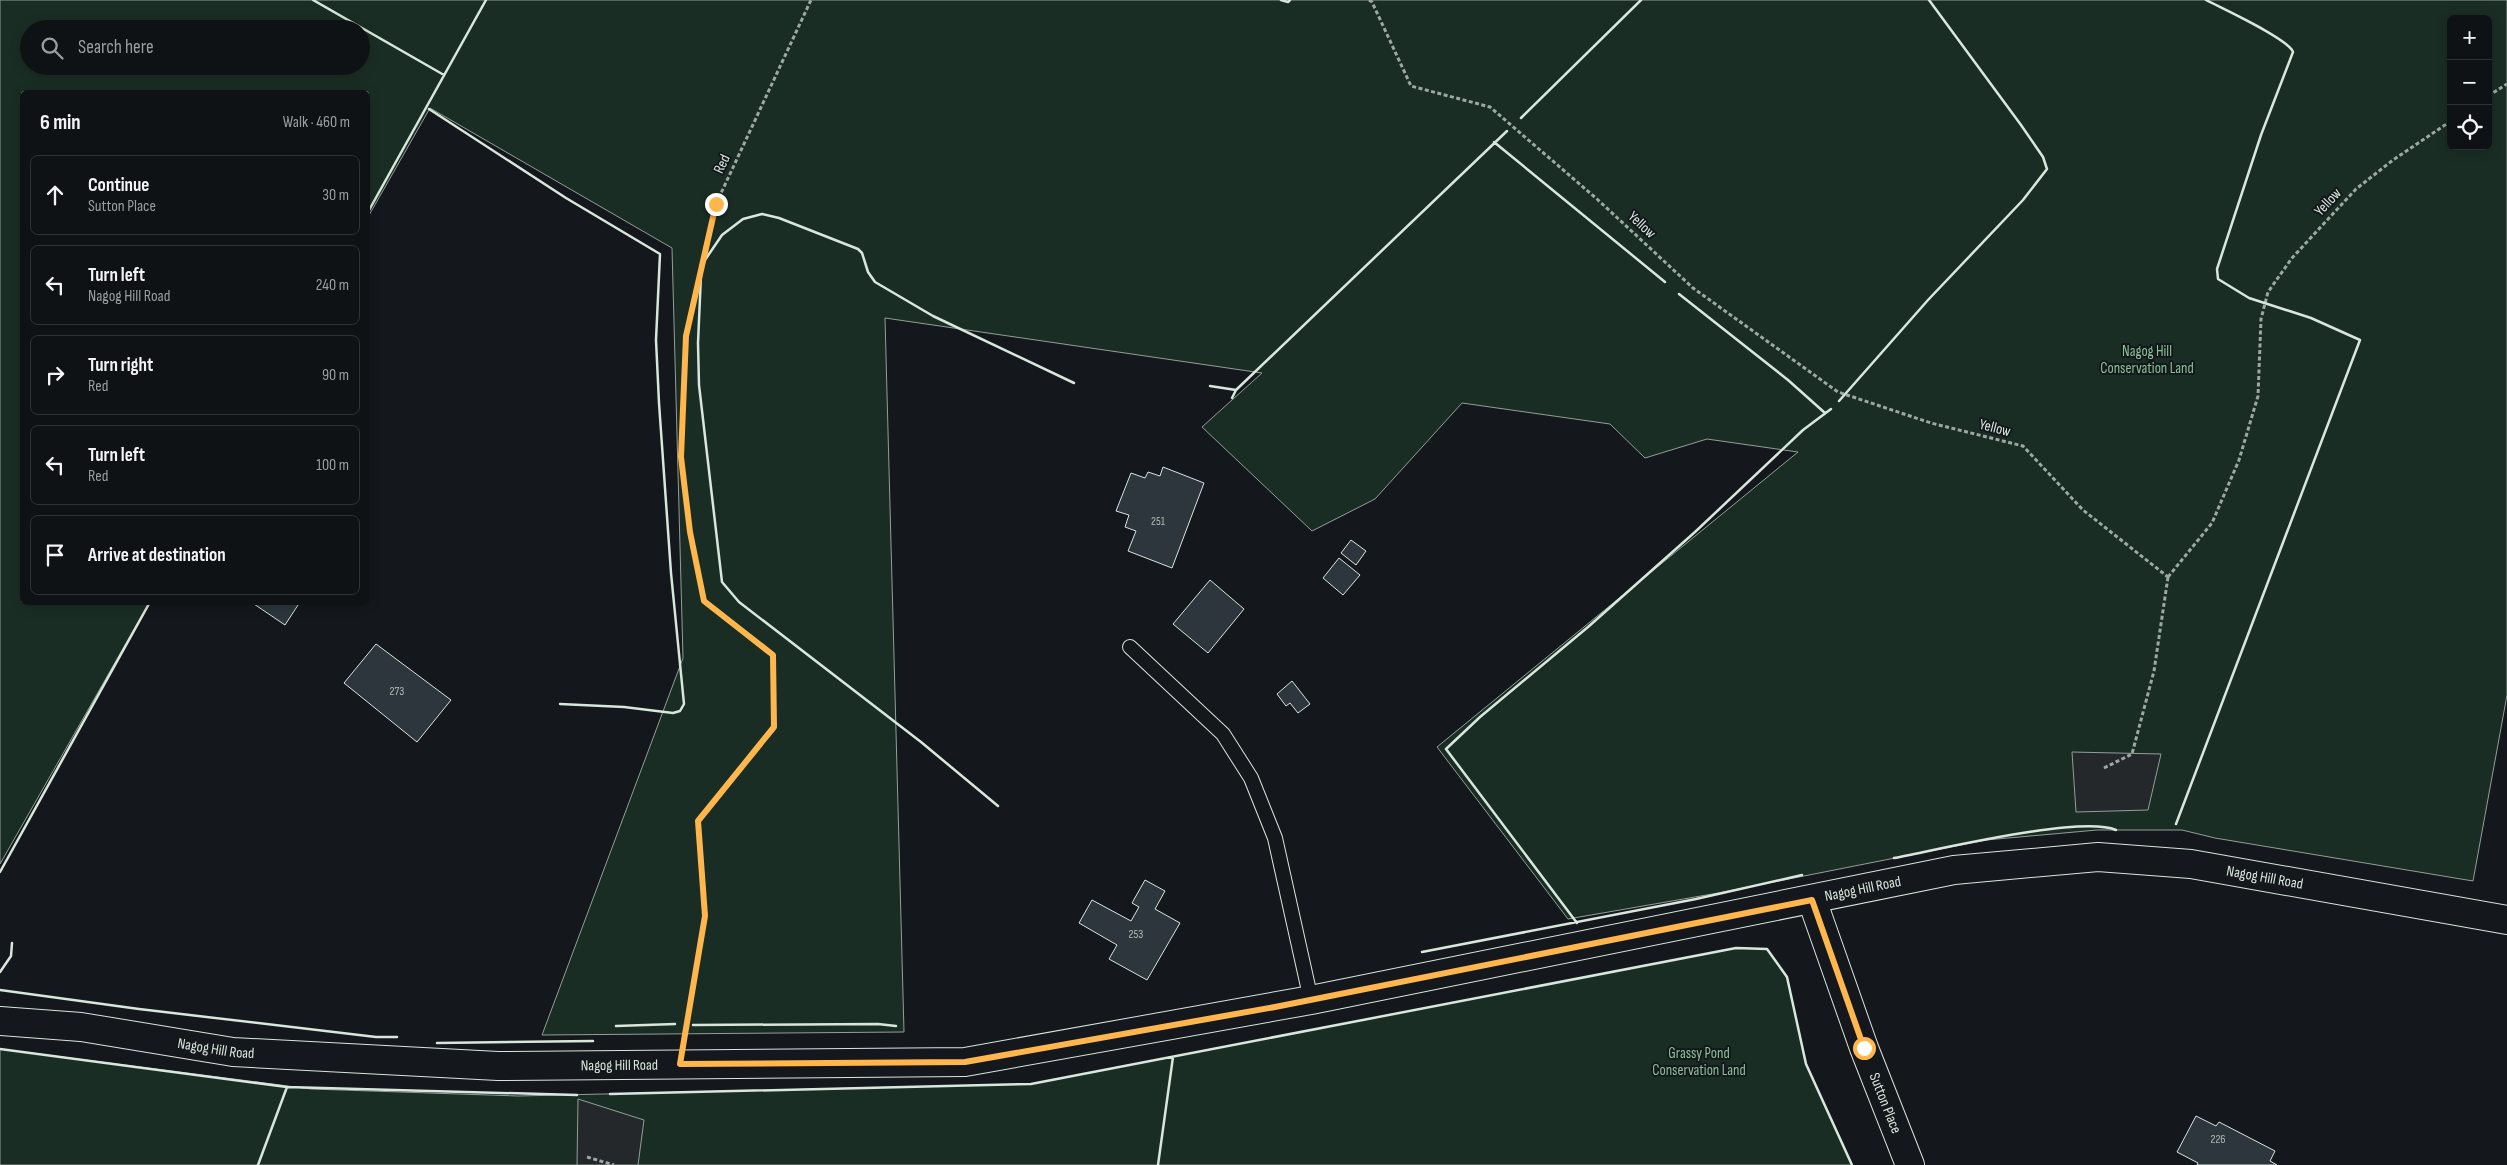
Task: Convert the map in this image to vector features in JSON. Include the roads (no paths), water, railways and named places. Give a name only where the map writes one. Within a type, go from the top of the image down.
[{"type":"street","name":"Nagog Hill Road","points":[[0,1021],[81,1028],[233,1052],[498,1066],[965,1062],[1311,1000],[1954,870],[2098,857],[2191,864],[2507,920]]},
{"type":"street","name":"Sutton Place","points":[[1812,900],[1864,1048],[1910,1165]]},
{"type":"lane","points":[[1130,647],[1223,734],[1251,778],[1275,838],[1311,1000]]},
{"type":"park label","name":"Nagog Hill Conservation Land","points":[[2147,360]]},
{"type":"park label","name":"Grassy Pond Conservation Land","points":[[1699,1062]]}]
